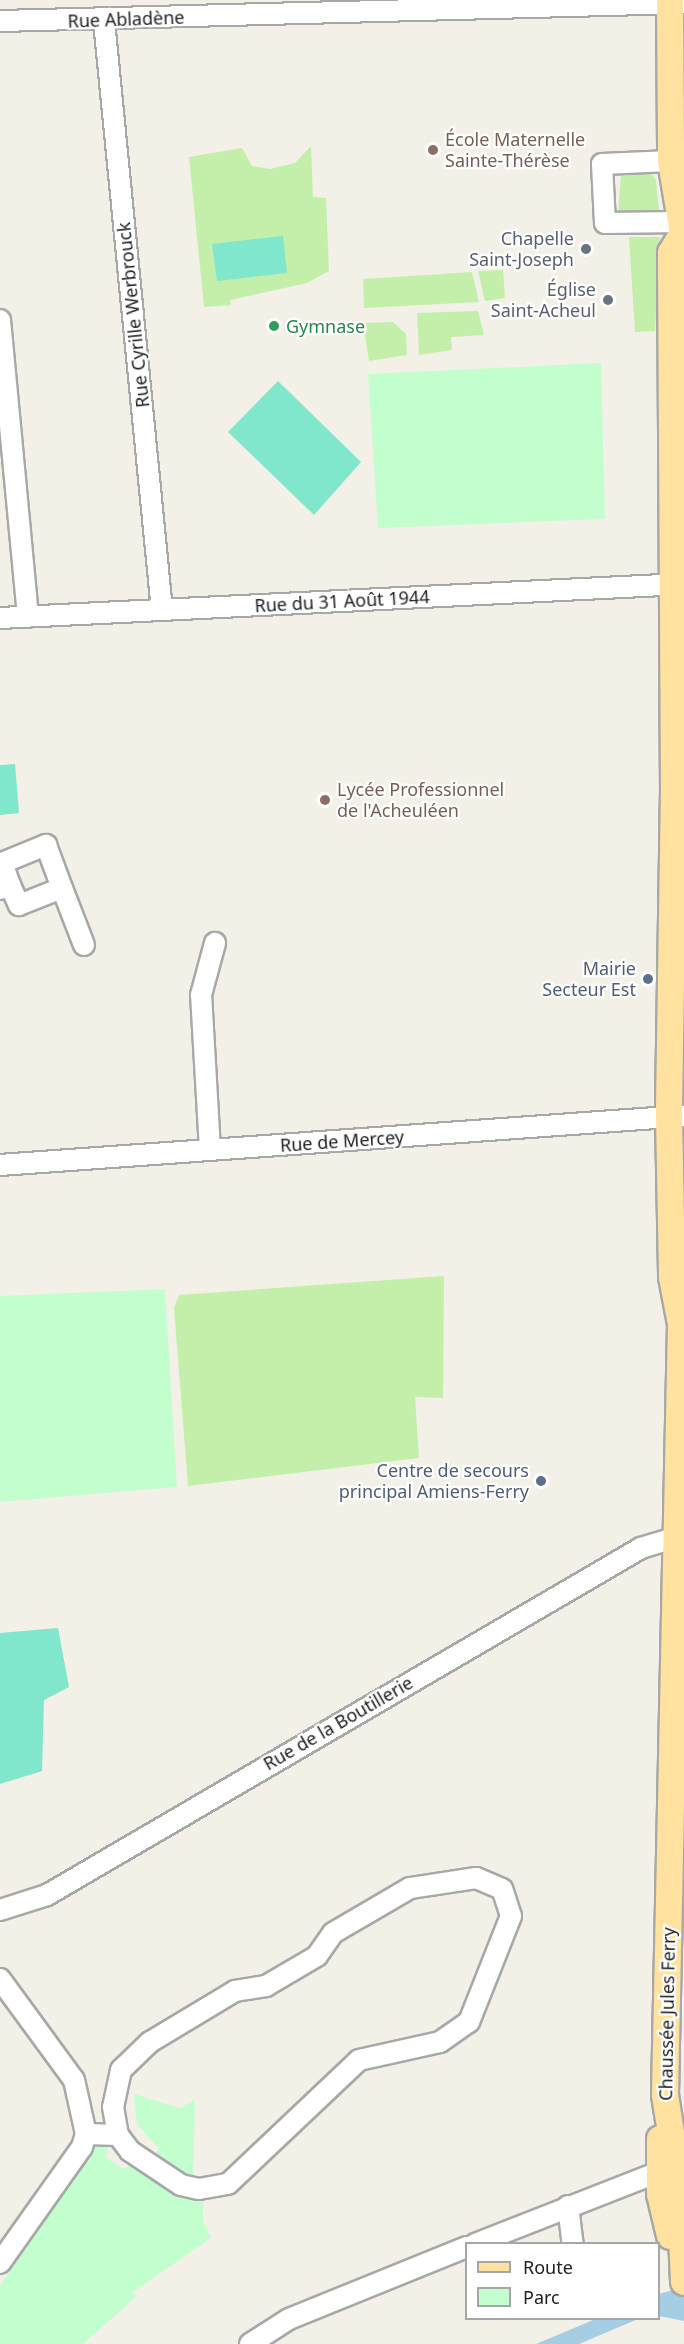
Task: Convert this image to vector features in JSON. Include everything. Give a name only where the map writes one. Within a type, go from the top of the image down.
[{"type":"main road","name":"Chaussée Jules Ferry","points":[[675,2],[678,30],[678,178],[683,231],[671,253],[679,584],[676,1117],[672,1277],[683,1320],[677,1537],[675,2127],[667,2168],[670,2235],[682,2272]]},
{"type":"street","name":"Rue Abladène","points":[[0,21],[104,21],[271,6],[675,2]]},
{"type":"street","name":"Rue Cyrille Werbrouck","points":[[104,21],[162,610]]},
{"type":"street","points":[[678,178],[594,164],[605,223],[683,231]]},
{"type":"street","points":[[0,320],[7,466],[28,616]]},
{"type":"street","name":"Rue du 31 Août 1944","points":[[0,618],[679,584]]},
{"type":"street","points":[[62,888],[20,906],[5,887],[2,863],[46,845],[84,945]]},
{"type":"street","points":[[210,1150],[201,995],[215,943]]},
{"type":"street","name":"Rue de Mercey","points":[[0,1165],[676,1117]]},
{"type":"street","name":"Rue de la Boutillerie","points":[[0,1910],[47,1895],[641,1548],[677,1537]]},
{"type":"street","points":[[476,1878],[502,1888],[511,1916],[469,2022],[440,2042],[359,2060],[228,2184],[181,2185],[130,2151],[118,2135],[113,2107],[121,2070],[150,2042],[235,1991],[276,1980],[317,1956],[333,1933],[410,1888],[476,1878]]},
{"type":"street","points":[[0,1980],[74,2080],[86,2134],[82,2147],[0,2263]]},
{"type":"street","points":[[86,2134],[118,2135]]},
{"type":"street","points":[[480,2242],[667,2168]]},
{"type":"street","points":[[568,2206],[573,2242]]},
{"type":"street","points":[[250,2344],[289,2319],[465,2247]]},
{"type":"green space","points":[[311,146],[313,197],[326,198],[329,271],[307,283],[230,300],[231,305],[204,307],[189,157],[242,148],[252,166],[270,169],[295,163]]},
{"type":"green space","points":[[650,172],[656,180],[659,210],[618,214],[621,175]]},
{"type":"green space","points":[[283,236],[287,273],[217,281],[212,244]]},
{"type":"green space","points":[[629,237],[660,237],[655,331],[635,332]]},
{"type":"green space","points":[[503,270],[505,298],[485,301],[478,271]]},
{"type":"green space","points":[[472,272],[479,302],[364,308],[363,279]]},
{"type":"green space","points":[[478,311],[484,335],[451,337],[452,350],[419,355],[417,313]]},
{"type":"green space","points":[[393,322],[406,334],[407,355],[369,361],[363,323]]},
{"type":"green space","points":[[601,363],[605,519],[378,528],[368,374]]},
{"type":"green space","points":[[278,381],[361,462],[314,515],[228,432]]},
{"type":"green space","points":[[15,764],[19,813],[0,815],[0,765]]},
{"type":"green space","points":[[444,1276],[443,1398],[415,1397],[419,1458],[188,1486],[174,1308],[179,1295]]},
{"type":"green space","points":[[165,1289],[177,1487],[0,1502],[0,1296]]},
{"type":"green space","points":[[58,1628],[69,1687],[44,1700],[42,1771],[0,1784],[0,1633]]},
{"type":"green space","points":[[134,2094],[180,2108],[195,2100],[193,2179],[154,2158],[159,2149],[137,2124]]},
{"type":"green space","points":[[95,2145],[109,2147],[106,2158],[124,2169],[131,2164],[174,2193],[203,2200],[203,2222],[211,2238],[133,2292],[136,2297],[83,2344],[0,2344],[0,2286]]},
{"type":"water","points":[[684,2287],[684,2321],[660,2316],[660,2294]]},
{"type":"water","points":[[593,2320],[636,2320],[579,2344],[536,2344]]},
{"type":"place","name":"École Maternelle Sainte-Thérèse","points":[[433,150]]},
{"type":"place","name":"Chapelle Saint-Joseph","points":[[586,249]]},
{"type":"place","name":"Église Saint-Acheul","points":[[608,300]]},
{"type":"place","name":"Gymnase","points":[[274,326]]},
{"type":"place","name":"Lycée Professionnel de l'Acheuléen","points":[[325,800]]},
{"type":"place","name":"Mairie Secteur Est","points":[[648,979]]},
{"type":"place","name":"Centre de secours principal Amiens-Ferry","points":[[541,1481]]}]
